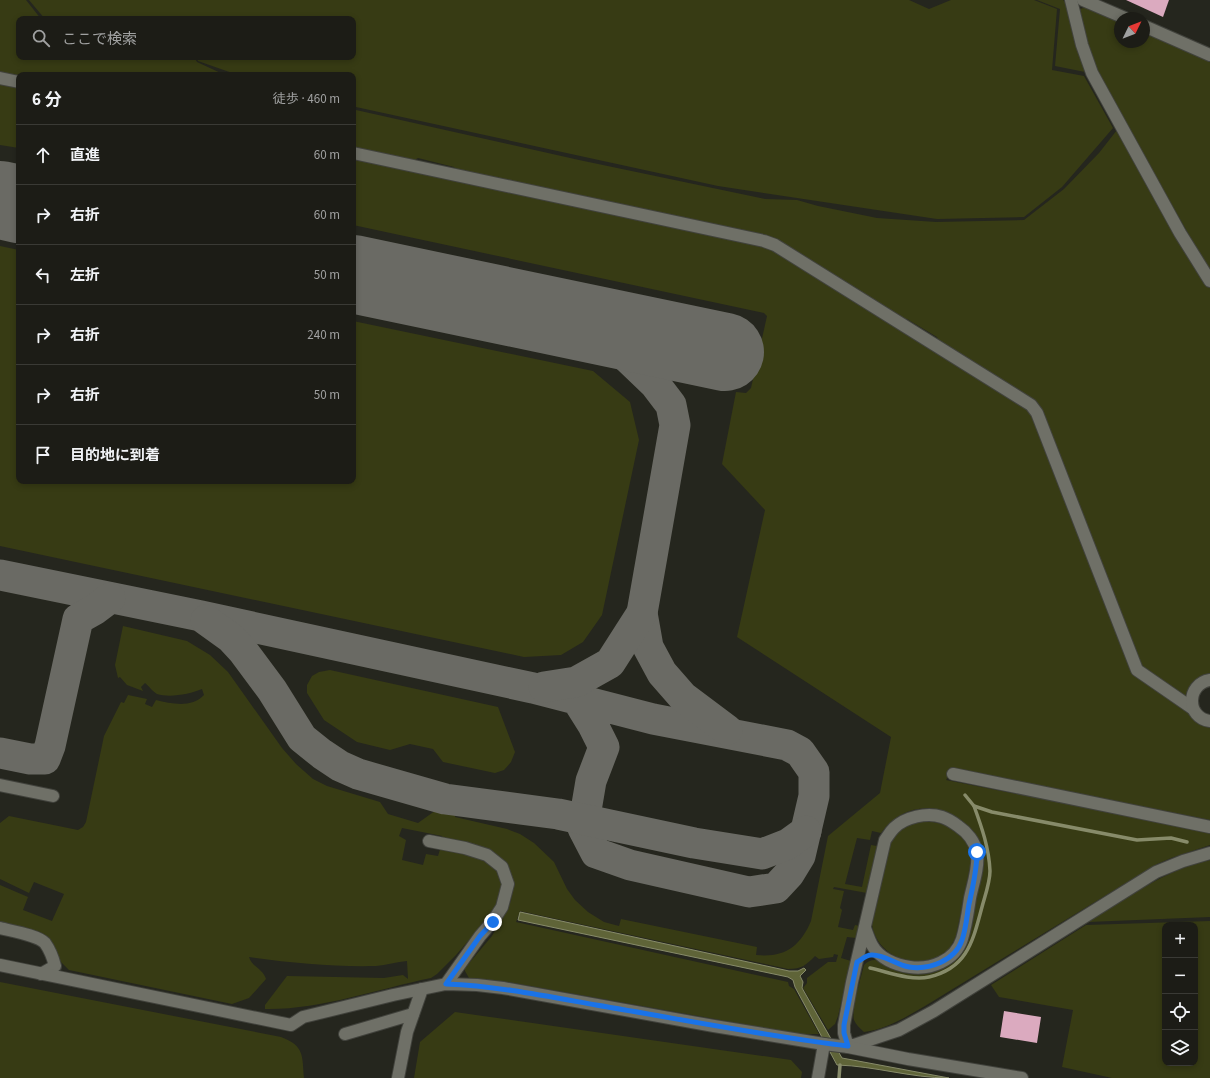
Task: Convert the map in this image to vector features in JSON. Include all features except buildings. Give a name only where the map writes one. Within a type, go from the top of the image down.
[{"type":"lane","points":[[1071,0],[1082,45],[1092,73],[1180,233],[1210,281]]},
{"type":"lane","points":[[1083,0],[1114,13]]},
{"type":"lane","points":[[1150,29],[1210,55]]},
{"type":"lane","points":[[0,78],[16,81]]},
{"type":"lane","points":[[356,154],[673,221],[764,241],[775,245],[1031,405],[1037,413],[1137,670],[1192,708],[1200,718],[1210,721]]},
{"type":"lane","points":[[1192,708],[1192,695],[1195,689],[1200,684],[1210,680]]},
{"type":"lane","points":[[953,774],[1210,827]]},
{"type":"lane","points":[[0,785],[53,796]]},
{"type":"lane","points":[[843,1046],[844,1025],[857,962],[885,840],[894,828],[917,816],[930,815],[942,817],[965,831],[972,840],[977,852],[977,866],[962,941],[954,953],[936,965],[924,968],[909,967],[895,963],[881,956],[871,945],[865,928]]},
{"type":"lane","points":[[429,841],[466,848],[487,854],[502,867],[508,884],[502,907],[446,984]]},
{"type":"lane","points":[[843,1046],[904,1026],[941,1006],[1156,872],[1182,861],[1210,853]]},
{"type":"lane","points":[[0,928],[26,934],[44,942],[52,956],[55,966],[70,980]]},
{"type":"lane","points":[[857,962],[870,955],[881,956]]},
{"type":"lane","points":[[0,965],[291,1025],[303,1017],[446,984],[502,988],[1022,1078]]},
{"type":"lane","points":[[41,974],[55,966]]},
{"type":"lane","points":[[398,1078],[407,1032],[422,989]]},
{"type":"lane","points":[[345,1034],[413,1014]]},
{"type":"lane","points":[[818,1078],[824,1044]]},
{"type":"shaded area","points":[[0,0],[26,0],[39,16],[16,16],[16,60],[196,60],[197,62],[219,72],[16,72],[16,78],[0,75]]},
{"type":"shaded area","points":[[29,0],[909,0],[929,9],[951,0],[1034,0],[1057,9],[1052,70],[1084,76],[1113,128],[1062,187],[1024,217],[937,219],[718,186],[356,107],[356,72],[229,72],[198,60],[356,60],[356,16],[42,16]]},
{"type":"shaded area","points":[[1037,0],[1063,0],[1067,4],[1085,72],[1055,66],[1060,9]]},
{"type":"shaded area","points":[[1090,6],[1114,16],[1114,48],[1150,48],[1150,33],[1210,59],[1210,272],[1095,69],[1079,15],[1080,9]]},
{"type":"shaded area","points":[[0,81],[16,84],[16,148],[0,145]]},
{"type":"shaded area","points":[[356,110],[579,160],[765,199],[797,200],[818,206],[877,218],[936,222],[1024,220],[1064,189],[1099,153],[1117,130],[1210,286],[1210,675],[1187,701],[1142,670],[1038,409],[940,344],[937,337],[907,319],[901,320],[776,242],[457,171],[454,167],[418,158],[413,161],[356,149]]},
{"type":"shaded area","points":[[356,157],[766,246],[1029,408],[1132,670],[1210,727],[1210,820],[953,768],[946,780],[1210,832],[1210,845],[1157,864],[925,1006],[896,1022],[881,1028],[864,1032],[854,1020],[853,1015],[864,965],[869,961],[874,960],[911,973],[935,971],[938,970],[966,942],[970,934],[978,887],[979,844],[975,835],[966,824],[953,815],[942,810],[930,808],[909,811],[898,816],[881,833],[872,831],[870,840],[857,838],[845,884],[862,887],[871,845],[877,846],[867,893],[834,887],[833,889],[844,891],[838,927],[853,930],[855,925],[860,926],[856,938],[847,937],[841,958],[851,961],[838,1016],[835,1024],[828,1030],[803,988],[807,983],[807,978],[828,962],[836,962],[838,955],[834,954],[833,957],[819,959],[815,956],[803,966],[788,969],[520,911],[516,922],[788,982],[789,986],[794,989],[819,1034],[802,1034],[508,982],[469,978],[465,968],[492,936],[511,901],[512,888],[492,852],[480,846],[443,839],[442,836],[402,828],[399,836],[406,840],[402,860],[423,865],[426,854],[438,856],[441,846],[496,864],[503,880],[502,902],[456,955],[431,978],[327,1003],[265,1009],[265,1005],[287,976],[384,978],[403,975],[408,979],[407,961],[376,966],[344,966],[297,963],[249,957],[252,963],[265,976],[266,979],[249,998],[232,1004],[69,970],[60,961],[53,945],[40,932],[0,922],[0,885],[28,897],[23,910],[52,921],[64,894],[34,882],[29,893],[0,879],[0,823],[9,816],[78,830],[83,827],[86,822],[104,736],[121,702],[124,703],[128,695],[147,699],[145,704],[152,707],[156,700],[182,704],[194,702],[204,695],[202,689],[180,695],[162,695],[157,694],[145,683],[141,687],[143,691],[127,685],[120,677],[118,678],[115,665],[123,626],[187,641],[210,655],[228,672],[282,748],[296,764],[313,779],[327,786],[380,802],[388,814],[418,823],[439,808],[456,811],[455,817],[507,829],[520,834],[534,843],[554,862],[567,889],[575,900],[588,912],[604,922],[619,926],[621,919],[757,947],[756,955],[775,955],[790,949],[802,938],[811,921],[828,836],[880,793],[891,737],[737,637],[765,510],[722,464],[736,392],[746,393],[751,388],[767,316],[764,313],[356,226]]},
{"type":"shaded area","points":[[0,246],[16,249],[16,484],[356,484],[356,322],[593,371],[630,402],[639,440],[602,615],[583,642],[561,655],[524,657],[0,546]]},
{"type":"shaded area","points":[[330,670],[498,707],[515,752],[511,762],[504,770],[495,773],[443,762],[433,749],[410,744],[390,750],[357,742],[324,720],[307,693],[307,685],[312,676],[319,672]]},
{"type":"shaded area","points":[[919,821],[938,823],[955,830],[966,843],[970,852],[971,862],[956,936],[953,942],[942,956],[932,961],[921,962],[899,958],[889,953],[875,936],[872,925],[888,850],[893,838],[899,829]]},
{"type":"shaded area","points":[[1210,860],[1210,917],[1088,922],[1162,878],[1194,864]]},
{"type":"shaded area","points":[[520,912],[789,971],[798,971],[804,968],[806,970],[800,976],[803,982],[802,988],[842,1058],[949,1078],[921,1076],[865,1067],[837,1065],[795,987],[793,980],[788,977],[518,920]]},
{"type":"shaded area","points":[[1210,921],[1210,1078],[1112,1078],[1062,1067],[1073,1010],[999,997],[991,985],[1086,925],[1162,923],[1162,1066],[1198,1066],[1198,922],[1179,922]]},
{"type":"shaded area","points":[[0,982],[281,1037],[294,1044],[301,1053],[304,1078],[0,1078]]},
{"type":"shaded area","points":[[455,1012],[791,1060],[802,1072],[801,1078],[414,1078],[420,1042]]},
{"type":"waterway","points":[[965,795],[974,806],[992,812],[1137,840],[1171,838],[1187,842]]},
{"type":"waterway","points":[[870,968],[907,977],[929,977],[942,973],[952,967],[961,960],[967,951],[975,931],[987,889],[990,871],[987,846],[974,806]]},
{"type":"waterway","points":[[839,1078],[840,1065]]},
{"type":"taxiway","points":[[544,687],[576,682],[610,663],[642,613],[675,425],[671,405],[655,384],[607,338],[588,324]]},
{"type":"taxiway","points":[[0,575],[201,616],[533,688],[653,719],[787,745],[800,752],[814,772],[814,796],[800,856],[789,874],[776,888],[749,892],[630,865],[596,853],[583,828],[591,781],[604,747],[593,725],[576,698]]},
{"type":"taxiway","points":[[0,753],[30,759],[45,759],[50,746],[78,619],[94,610],[110,598]]},
{"type":"taxiway","points":[[642,613],[648,647],[662,673],[683,697],[727,730]]},
{"type":"taxiway","points":[[206,620],[231,638],[243,651],[272,690],[302,738],[340,766],[358,774],[445,799],[558,814],[694,843],[762,854],[788,844],[806,831]]},
{"type":"runway","points":[[0,200],[16,203]]},
{"type":"runway","points":[[356,275],[725,352]]},
{"type":"route","points":[[493,922],[480,936],[446,984],[477,985],[502,988],[714,1026],[824,1044],[848,1046],[844,1033],[844,1025],[857,962],[870,955],[881,956],[895,963],[909,967],[924,968],[936,965],[954,953],[962,941],[977,866],[977,852]]}]
